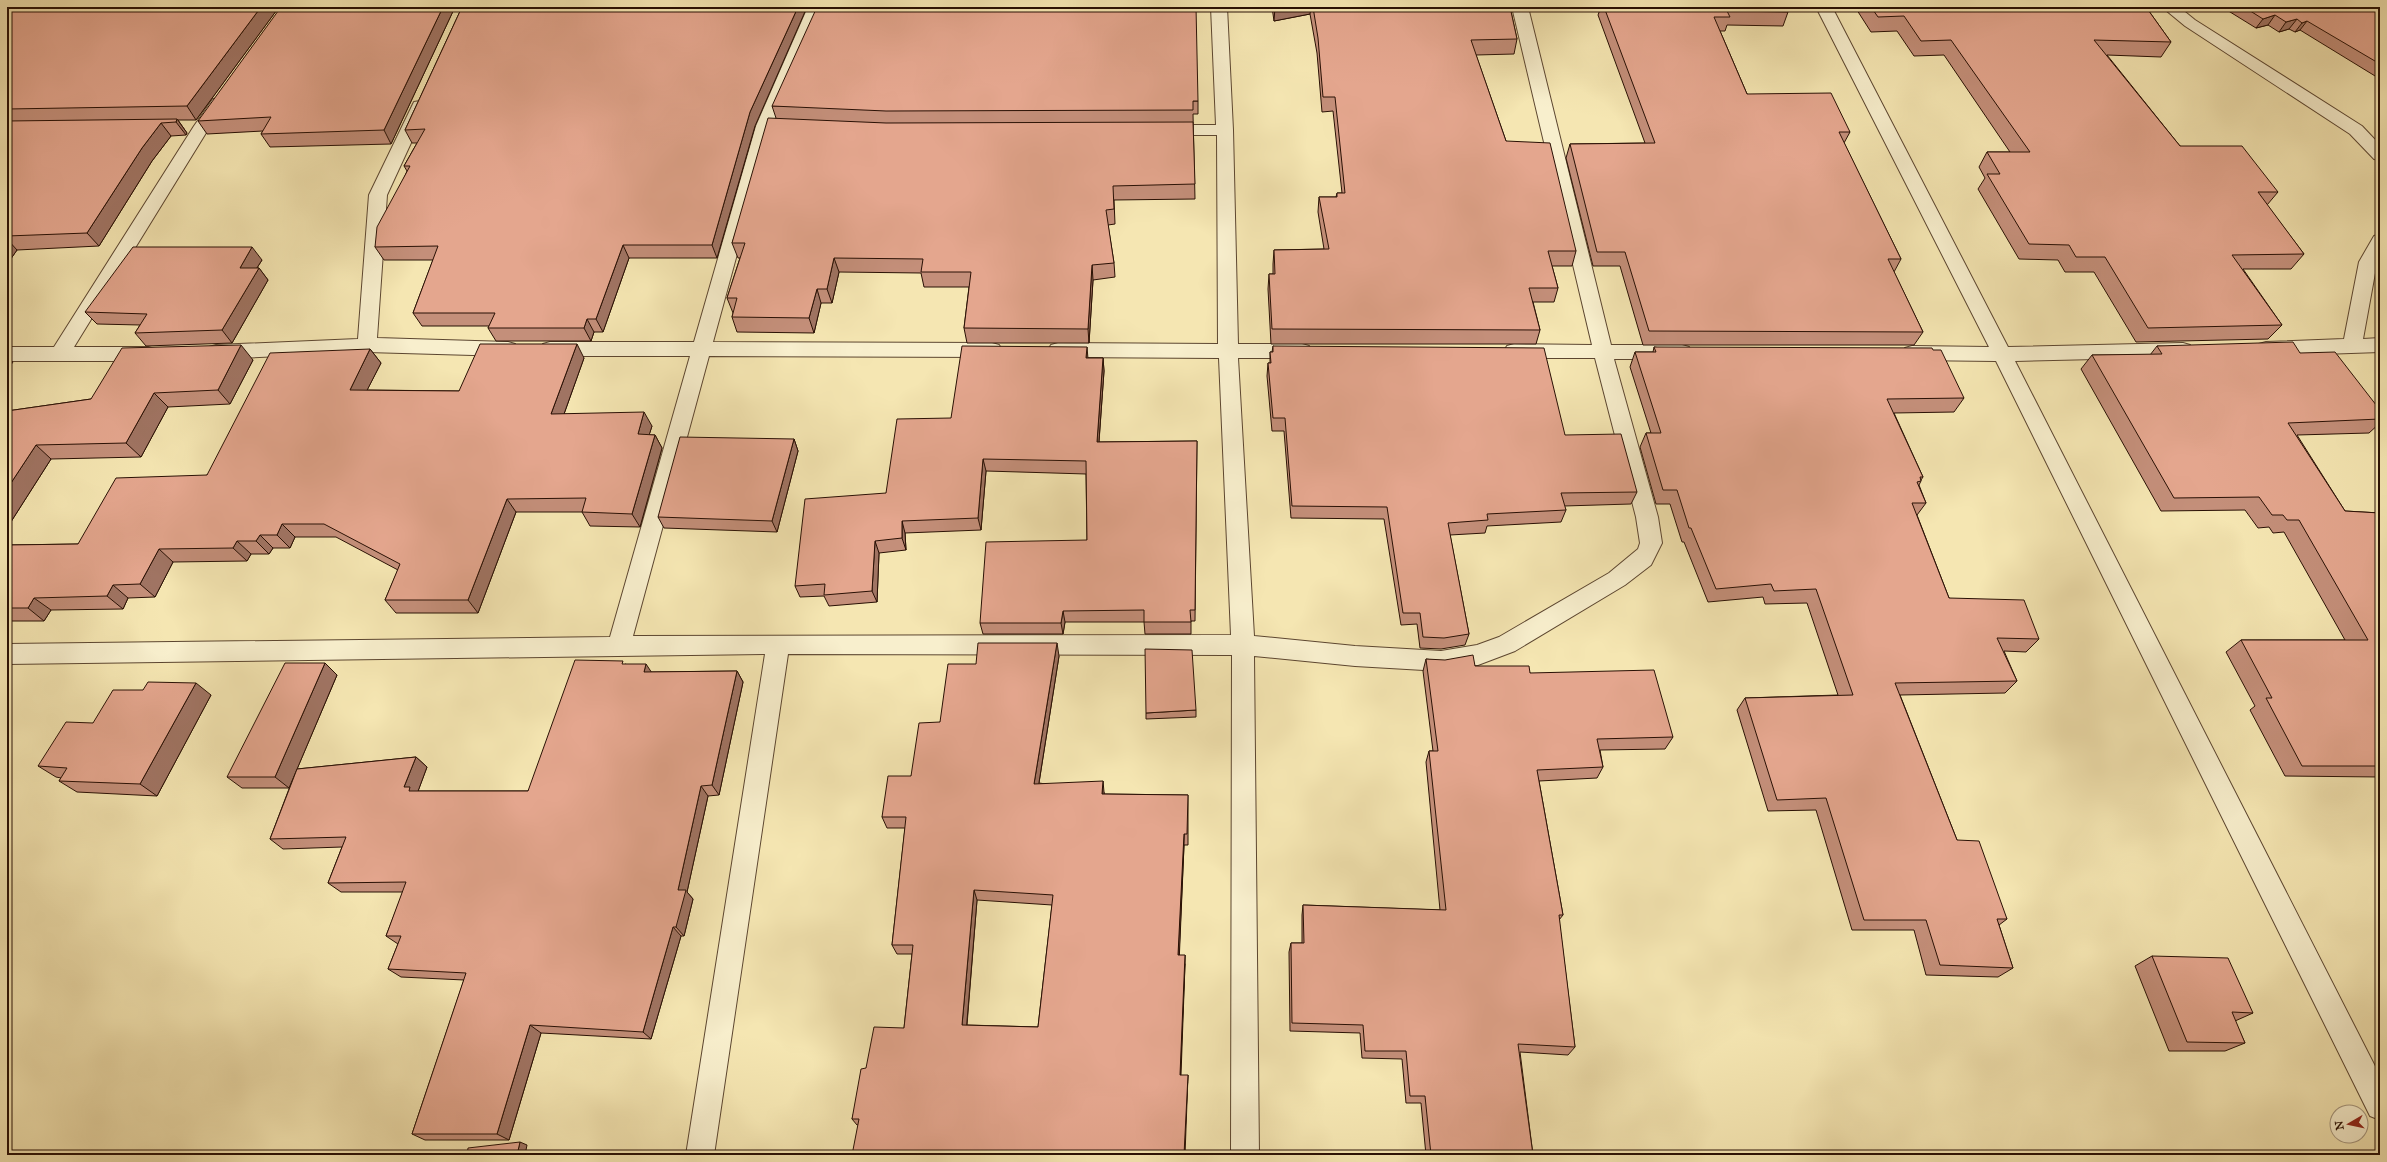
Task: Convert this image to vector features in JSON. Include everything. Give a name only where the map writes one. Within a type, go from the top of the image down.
[{"type":"street","points":[[619,646],[701,348],[772,127],[816,7]]},
{"type":"street","points":[[1219,7],[1225,130],[1228,350],[1243,645],[1245,1155]]},
{"type":"street","points":[[7,654],[778,644],[1243,645],[1376,658],[1441,661],[1461,659],[1507,644],[1583,601],[1635,566],[1648,552],[1651,543],[1650,534],[1603,352],[1520,7]]},
{"type":"street","points":[[1824,7],[2002,354],[2380,1106]]},
{"type":"street","points":[[2170,7],[2190,23],[2356,130],[2380,155]]},
{"type":"street","points":[[59,355],[194,126],[230,88]]},
{"type":"street","points":[[367,345],[378,195],[425,94]]},
{"type":"street","points":[[1145,130],[1225,130]]},
{"type":"street","points":[[2352,347],[2368,262],[2380,240]]},
{"type":"street","points":[[200,352],[367,345],[531,349],[701,348],[1012,350]]},
{"type":"street","points":[[2249,349],[2380,345]]},
{"type":"street","points":[[1036,350],[1324,351]]},
{"type":"street","points":[[1896,353],[2002,354],[2201,350]]},
{"type":"street","points":[[1499,351],[1698,352]]},
{"type":"street","points":[[7,354],[168,354]]},
{"type":"street","points":[[700,1155],[778,644]]},
{"type":"building","points":[[7,7],[261,7],[187,106],[7,109]]},
{"type":"building","points":[[281,7],[443,7],[384,130],[261,134],[271,117],[198,121]]},
{"type":"building","points":[[462,7],[798,7],[750,112],[712,245],[623,245],[596,319],[587,319],[584,328],[488,328],[495,313],[413,313],[438,246],[375,247],[377,227],[410,166],[404,166],[425,129],[405,130]]},
{"type":"building","points":[[817,7],[1196,7],[1198,101],[1193,101],[1193,110],[886,111],[772,106]]},
{"type":"building","points":[[1313,7],[1510,7],[1517,39],[1471,40],[1506,141],[1550,143],[1576,251],[1548,251],[1558,288],[1529,288],[1540,330],[1272,329],[1269,274],[1275,274],[1274,250],[1329,249],[1319,197],[1337,197],[1337,193],[1345,193],[1335,97],[1323,97],[1318,38]]},
{"type":"building","points":[[1604,7],[1786,7],[1788,12],[1727,11],[1730,17],[1714,17],[1747,94],[1831,93],[1850,132],[1839,132],[1901,259],[1888,259],[1923,332],[1649,331],[1625,252],[1597,252],[1570,144],[1655,143]]},
{"type":"building","points":[[1871,7],[2146,7],[2171,42],[2094,40],[2180,146],[2242,146],[2278,192],[2258,192],[2304,254],[2232,255],[2282,325],[2148,328],[2105,257],[2076,257],[2069,245],[2029,244],[1987,174],[2000,174],[1987,152],[2030,152],[1951,40],[1921,41],[1904,16],[1878,17]]},
{"type":"building","points":[[2244,7],[2380,7],[2380,64],[2307,21],[2302,23],[2297,19],[2286,22],[2275,15],[2263,19]]},
{"type":"building","points":[[768,118],[886,123],[1193,122],[1195,184],[1113,186],[1114,209],[1106,210],[1114,263],[1092,265],[1088,329],[964,328],[971,272],[921,272],[923,259],[834,258],[827,289],[817,289],[809,318],[732,317],[737,298],[727,298],[745,243],[732,243]]},
{"type":"building","points":[[177,119],[176,122],[161,123],[142,148],[87,233],[7,236],[7,121]]},
{"type":"building","points":[[133,247],[252,247],[240,268],[259,268],[222,330],[135,333],[147,314],[85,312]]},
{"type":"building","points":[[2293,342],[2300,353],[2335,352],[2380,410],[2380,419],[2288,423],[2345,511],[2380,513],[2380,766],[2302,766],[2266,698],[2272,698],[2241,640],[2368,640],[2299,520],[2287,520],[2283,515],[2272,515],[2259,497],[2174,498],[2092,355],[2162,354],[2157,346]]},
{"type":"building","points":[[480,344],[577,344],[551,414],[644,412],[638,434],[655,435],[632,514],[582,512],[586,498],[507,499],[468,600],[385,600],[400,564],[324,524],[282,524],[277,535],[260,535],[256,541],[237,541],[233,548],[159,549],[140,584],[113,585],[107,596],[34,598],[28,608],[7,608],[7,545],[78,544],[116,478],[207,475],[270,353],[370,349],[350,390],[459,391]]},
{"type":"building","points":[[241,345],[218,390],[154,393],[126,443],[36,445],[7,489],[7,411],[91,399],[122,348]]},
{"type":"building","points":[[962,346],[1087,347],[1086,358],[1103,358],[1097,442],[1197,441],[1195,610],[1190,610],[1191,622],[1144,622],[1144,610],[1063,611],[1061,623],[980,623],[986,542],[1087,540],[1086,461],[983,459],[978,518],[902,521],[902,538],[875,541],[872,591],[824,595],[825,584],[795,586],[805,499],[886,493],[897,419],[951,418]]},
{"type":"building","points":[[1273,346],[1544,348],[1565,435],[1621,434],[1637,492],[1561,493],[1566,510],[1487,514],[1488,520],[1448,523],[1469,634],[1444,638],[1423,637],[1420,613],[1403,613],[1387,507],[1292,506],[1285,418],[1273,418],[1268,363],[1271,363],[1270,352],[1273,352]]},
{"type":"building","points":[[1654,347],[1932,348],[1933,350],[1941,350],[1964,398],[1887,399],[1923,477],[1920,477],[1921,481],[1917,482],[1926,503],[1912,503],[1949,598],[2024,600],[2039,639],[1997,638],[2017,681],[1895,683],[1957,840],[1979,841],[2007,919],[1997,919],[2013,968],[1940,965],[1926,920],[1864,920],[1826,798],[1777,800],[1745,698],[1853,695],[1816,589],[1774,591],[1771,584],[1716,589],[1691,528],[1689,528],[1677,490],[1663,490],[1646,433],[1661,433],[1635,352],[1656,352]]},
{"type":"building","points":[[680,437],[794,439],[772,521],[658,517]]},
{"type":"building","points":[[978,643],[1057,643],[1034,784],[1103,781],[1102,794],[1188,795],[1187,834],[1184,834],[1178,955],[1185,955],[1180,1075],[1188,1075],[1184,1155],[852,1155],[859,1119],[852,1119],[861,1069],[866,1068],[874,1027],[904,1028],[913,945],[892,945],[906,817],[882,817],[888,776],[911,776],[919,723],[940,722],[948,664],[976,664]],"holes":[[[974,890],[1053,895],[1038,1027],[962,1025]]]},
{"type":"building","points":[[1145,649],[1192,650],[1196,710],[1146,713]]},
{"type":"building","points":[[1473,655],[1475,666],[1529,666],[1530,673],[1654,670],[1673,737],[1597,739],[1603,767],[1537,770],[1563,915],[1559,915],[1575,1047],[1518,1044],[1533,1155],[1431,1155],[1425,1096],[1410,1096],[1406,1051],[1365,1051],[1363,1025],[1292,1023],[1291,943],[1304,943],[1303,905],[1446,910],[1429,751],[1438,751],[1426,659],[1445,660]]},
{"type":"building","points":[[575,660],[623,661],[622,664],[646,664],[644,672],[737,671],[712,785],[701,786],[678,890],[686,890],[676,927],[673,927],[643,1032],[530,1025],[497,1134],[412,1134],[466,973],[388,969],[401,936],[386,936],[406,882],[328,883],[346,837],[270,839],[297,769],[416,757],[404,787],[410,787],[409,791],[528,791]]},
{"type":"building","points":[[285,663],[325,663],[275,777],[227,777]]},
{"type":"building","points":[[148,682],[196,683],[140,784],[59,781],[67,768],[38,766],[66,722],[93,723],[113,690],[143,690]]},
{"type":"building","points":[[2152,956],[2228,958],[2253,1013],[2232,1012],[2245,1043],[2187,1042]]},
{"type":"building","points":[[520,1142],[517,1155],[467,1155],[468,1148]]}]
